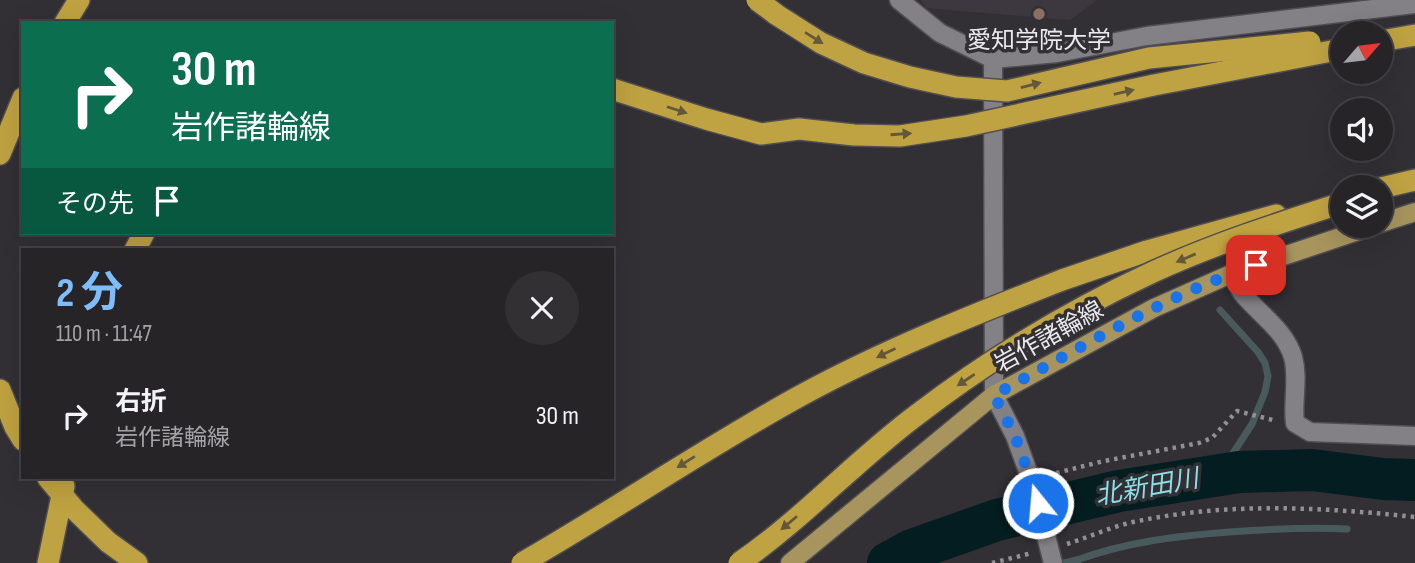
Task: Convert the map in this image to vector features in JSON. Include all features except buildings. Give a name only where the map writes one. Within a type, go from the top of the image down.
[{"type":"highway","points":[[66,21],[79,0]]},
{"type":"highway","points":[[757,0],[821,43],[864,63],[910,78],[956,87],[1007,91],[1149,58],[1330,40]]},
{"type":"highway","points":[[1393,35],[1415,34]]},
{"type":"highway","points":[[1393,39],[1415,34]]},
{"type":"highway","points":[[614,90],[706,120],[761,134],[799,129],[854,135],[900,136],[966,126],[1154,85],[1330,51]]},
{"type":"highway","points":[[0,153],[21,103]]},
{"type":"highway","points":[[1393,186],[1414,180]]},
{"type":"highway","points":[[522,563],[802,394],[899,346],[1050,284],[1147,251],[1330,203]]},
{"type":"highway","points":[[739,563],[788,525],[917,414],[1016,347],[1084,307],[1154,272],[1330,204]]},
{"type":"highway","points":[[0,390],[21,437]]},
{"type":"highway","points":[[49,479],[74,509],[108,542],[136,563]]},
{"type":"highway","points":[[48,563],[66,479]]},
{"type":"main road","points":[[1393,219],[1415,212]]},
{"type":"main road","name":"岩作諸輪線","points":[[790,563],[994,395],[1154,309],[1233,273],[1337,238]]},
{"type":"street","points":[[899,0],[940,33],[993,59],[1057,52],[1147,36],[1415,4]]},
{"type":"street","points":[[993,59],[994,395],[1015,436],[1032,482],[1050,551]]},
{"type":"street","points":[[1233,273],[1241,291],[1285,338],[1293,358],[1296,377],[1296,423],[1310,432],[1415,436]]},
{"type":"path","points":[[1032,482],[1104,461],[1199,443],[1212,438],[1237,411],[1296,423]]},
{"type":"path","points":[[992,563],[1050,551],[1130,523],[1213,510],[1286,507],[1415,517]]},
{"type":"shaded area","name":"愛知学院大学","points":[[921,0],[1097,0],[1070,20],[926,8]]},
{"type":"waterway","points":[[1219,475],[1252,424],[1265,392],[1268,376],[1265,363],[1258,352],[1220,310]]},
{"type":"waterway","name":"北新田川","points":[[888,563],[912,550],[997,520],[1119,491],[1239,472],[1312,470],[1415,480]]},
{"type":"waterway","points":[[1077,560],[1133,544],[1190,536],[1274,529],[1347,529]]},
{"type":"waterway","points":[[1064,563],[1077,562]]},
{"type":"place","name":"愛知学院大学","points":[[1039,14]]},
{"type":"route","points":[[1038,503],[1015,436],[994,395],[1154,309],[1256,265]]}]
